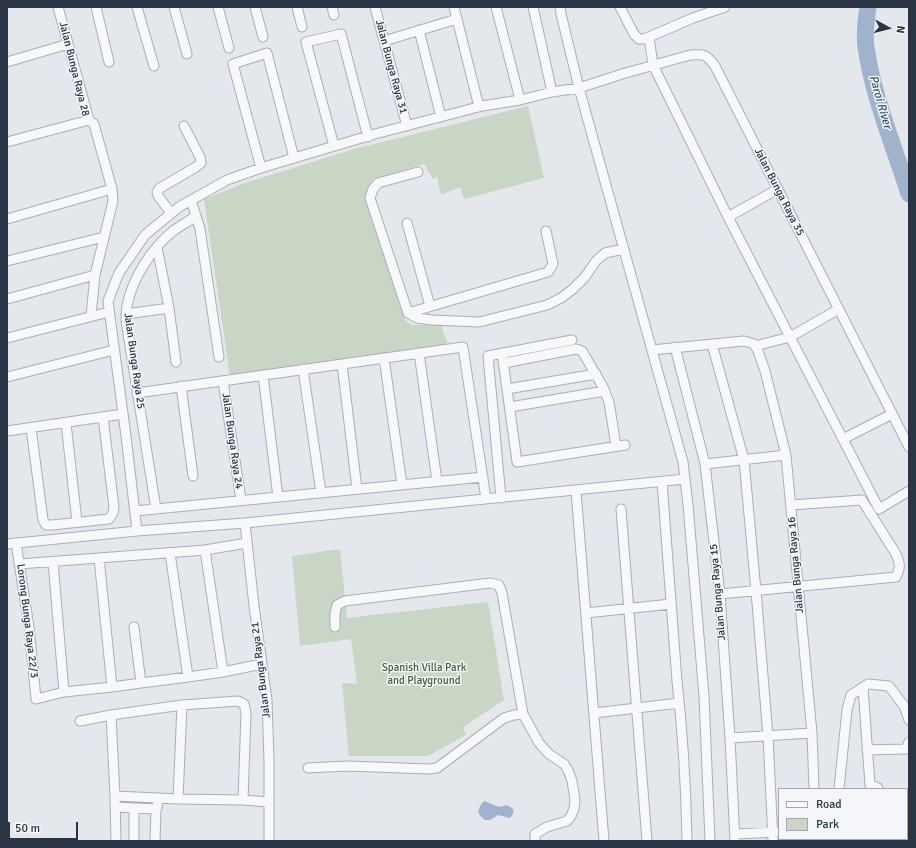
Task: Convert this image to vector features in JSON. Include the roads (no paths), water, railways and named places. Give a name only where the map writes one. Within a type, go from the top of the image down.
[{"type":"street","name":"Jalan Bunga Raya 28","points":[[7,142],[89,120],[58,7]]},
{"type":"street","points":[[96,7],[109,62]]},
{"type":"street","points":[[137,7],[154,66]]},
{"type":"street","points":[[174,7],[187,54]]},
{"type":"street","points":[[218,7],[229,48]]},
{"type":"street","points":[[255,7],[263,37]]},
{"type":"street","points":[[296,7],[302,27]]},
{"type":"street","name":"Jalan Bunga Raya 31","points":[[375,7],[407,126]]},
{"type":"street","points":[[454,7],[479,107]]},
{"type":"street","points":[[496,7],[520,100]]},
{"type":"street","points":[[533,7],[552,92]]},
{"type":"street","points":[[560,7],[579,88],[683,462],[704,696],[710,841]]},
{"type":"street","points":[[620,7],[634,34],[639,39],[644,39],[693,18],[725,7]]},
{"type":"street","points":[[384,41],[457,19]]},
{"type":"street","points":[[419,30],[441,117]]},
{"type":"street","points":[[334,146],[306,42],[341,34],[368,137]]},
{"type":"street","points":[[649,37],[653,65],[728,216],[879,509],[909,491]]},
{"type":"street","points":[[7,62],[68,44]]},
{"type":"street","points":[[261,168],[233,64],[267,53],[294,158]]},
{"type":"street","name":"Jalan Bunga Raya 35","points":[[137,531],[108,301],[119,273],[145,235],[178,206],[227,180],[334,146],[479,107],[579,88],[690,55],[700,54],[709,57],[715,66],[909,447]]},
{"type":"street","points":[[89,120],[94,124],[112,189],[113,201],[95,275],[90,316]]},
{"type":"street","points":[[171,213],[158,196],[157,192],[160,188],[196,167],[200,163],[200,157],[184,126]]},
{"type":"street","points":[[418,172],[378,183],[373,189],[370,198],[408,313],[417,318],[479,322],[547,305],[561,298],[573,289],[604,253],[624,249]]},
{"type":"street","points":[[7,219],[112,189]]},
{"type":"street","points":[[728,216],[778,189]]},
{"type":"street","points":[[190,200],[200,229],[219,357]]},
{"type":"street","name":"Jalan Bunga Raya 25","points":[[156,509],[126,322],[126,307],[143,266],[157,247],[173,232],[196,216]]},
{"type":"street","points":[[406,223],[430,306]]},
{"type":"street","points":[[408,313],[548,272],[553,264],[546,231]]},
{"type":"street","points":[[7,261],[104,238]]},
{"type":"street","points":[[157,247],[169,308],[176,362]]},
{"type":"street","points":[[7,299],[95,275]]},
{"type":"street","points":[[126,314],[169,308]]},
{"type":"street","points":[[652,350],[744,341],[754,344],[755,346],[790,337],[839,309]]},
{"type":"street","points":[[7,338],[109,312]]},
{"type":"street","points":[[501,498],[488,356],[572,340]]},
{"type":"street","points":[[712,344],[744,460],[756,590],[775,835],[735,838]]},
{"type":"street","name":"Jalan Bunga Raya 16","points":[[755,346],[765,371],[786,455],[812,733],[814,788]]},
{"type":"street","points":[[138,392],[463,347],[486,499]]},
{"type":"street","name":"Jalan Bunga Raya 15","points":[[676,347],[705,464],[720,594],[735,838]]},
{"type":"street","points":[[502,353],[517,462],[620,446],[605,390],[582,351],[576,349],[504,363]]},
{"type":"street","points":[[7,377],[114,350]]},
{"type":"street","points":[[419,353],[437,481]]},
{"type":"street","points":[[384,358],[402,485]]},
{"type":"street","points":[[342,364],[357,489]]},
{"type":"street","points":[[303,369],[321,493]]},
{"type":"street","points":[[507,389],[596,374]]},
{"type":"street","points":[[263,375],[278,497]]},
{"type":"street","name":"Jalan Bunga Raya 24","points":[[223,381],[240,500]]},
{"type":"street","points":[[181,386],[193,476]]},
{"type":"street","points":[[510,407],[605,390]]},
{"type":"street","points":[[7,432],[123,414]]},
{"type":"street","points":[[843,439],[892,414]]},
{"type":"street","points":[[31,428],[43,520],[46,525],[109,519],[114,513],[114,507],[103,417]]},
{"type":"street","points":[[66,423],[77,522]]},
{"type":"street","points":[[705,464],[786,455]]},
{"type":"street","points":[[135,511],[483,477]]},
{"type":"street","points":[[12,544],[137,531],[245,523],[685,479]]},
{"type":"street","points":[[662,482],[679,703],[687,841]]},
{"type":"street","points":[[576,491],[595,713],[604,841]]},
{"type":"street","points":[[720,594],[896,576],[899,571],[900,564],[896,554],[862,500],[791,506]]},
{"type":"street","points":[[621,509],[647,841]]},
{"type":"street","name":"Jalan Bunga Raya 21","points":[[245,523],[254,606],[267,700],[269,841]]},
{"type":"street","points":[[20,564],[205,550],[247,543]]},
{"type":"street","name":"Lorong Bunga Raya 22/3","points":[[12,544],[20,564],[29,626],[36,699],[64,692]]},
{"type":"street","points":[[205,550],[223,672]]},
{"type":"street","points":[[170,553],[188,677]]},
{"type":"street","points":[[99,558],[112,687]]},
{"type":"street","points":[[53,562],[64,692],[188,677],[262,664]]},
{"type":"street","points":[[335,627],[335,613],[337,605],[345,601],[490,583],[499,585],[502,593],[524,714],[539,743],[549,754],[564,764],[568,770],[572,781],[575,800],[574,809],[567,821],[547,827],[535,834],[535,841]]},
{"type":"street","points":[[586,613],[671,604]]},
{"type":"street","points":[[134,626],[141,682]]},
{"type":"street","points":[[839,788],[847,710],[851,695],[868,684],[889,686],[904,706],[909,720]]},
{"type":"street","points":[[863,687],[870,785],[878,788]]},
{"type":"street","points":[[80,721],[182,705],[238,701],[244,704],[246,713],[243,800]]},
{"type":"street","points":[[595,713],[679,703]]},
{"type":"street","points":[[178,799],[182,705]]},
{"type":"street","points":[[308,768],[347,766],[437,768],[504,718],[524,714]]},
{"type":"street","points":[[111,715],[116,807],[116,841]]},
{"type":"street","points":[[730,738],[812,733]]},
{"type":"street","points":[[867,750],[906,749],[909,742]]},
{"type":"street","points":[[115,796],[268,802]]},
{"type":"street","points":[[155,841],[156,809],[158,798]]},
{"type":"street","points":[[116,807],[156,809]]},
{"type":"street","points":[[134,808],[134,841]]},
{"type":"water","points":[[484,801],[497,806],[509,806],[513,810],[513,813],[510,818],[498,815],[490,820],[485,820],[480,816],[478,811]]},
{"type":"waterway","name":"Paroi River","points":[[868,7],[865,37],[869,66],[884,121],[909,194]]},
{"type":"park label","name":"Spanish Villa Park and Playground","points":[[424,674]]}]
